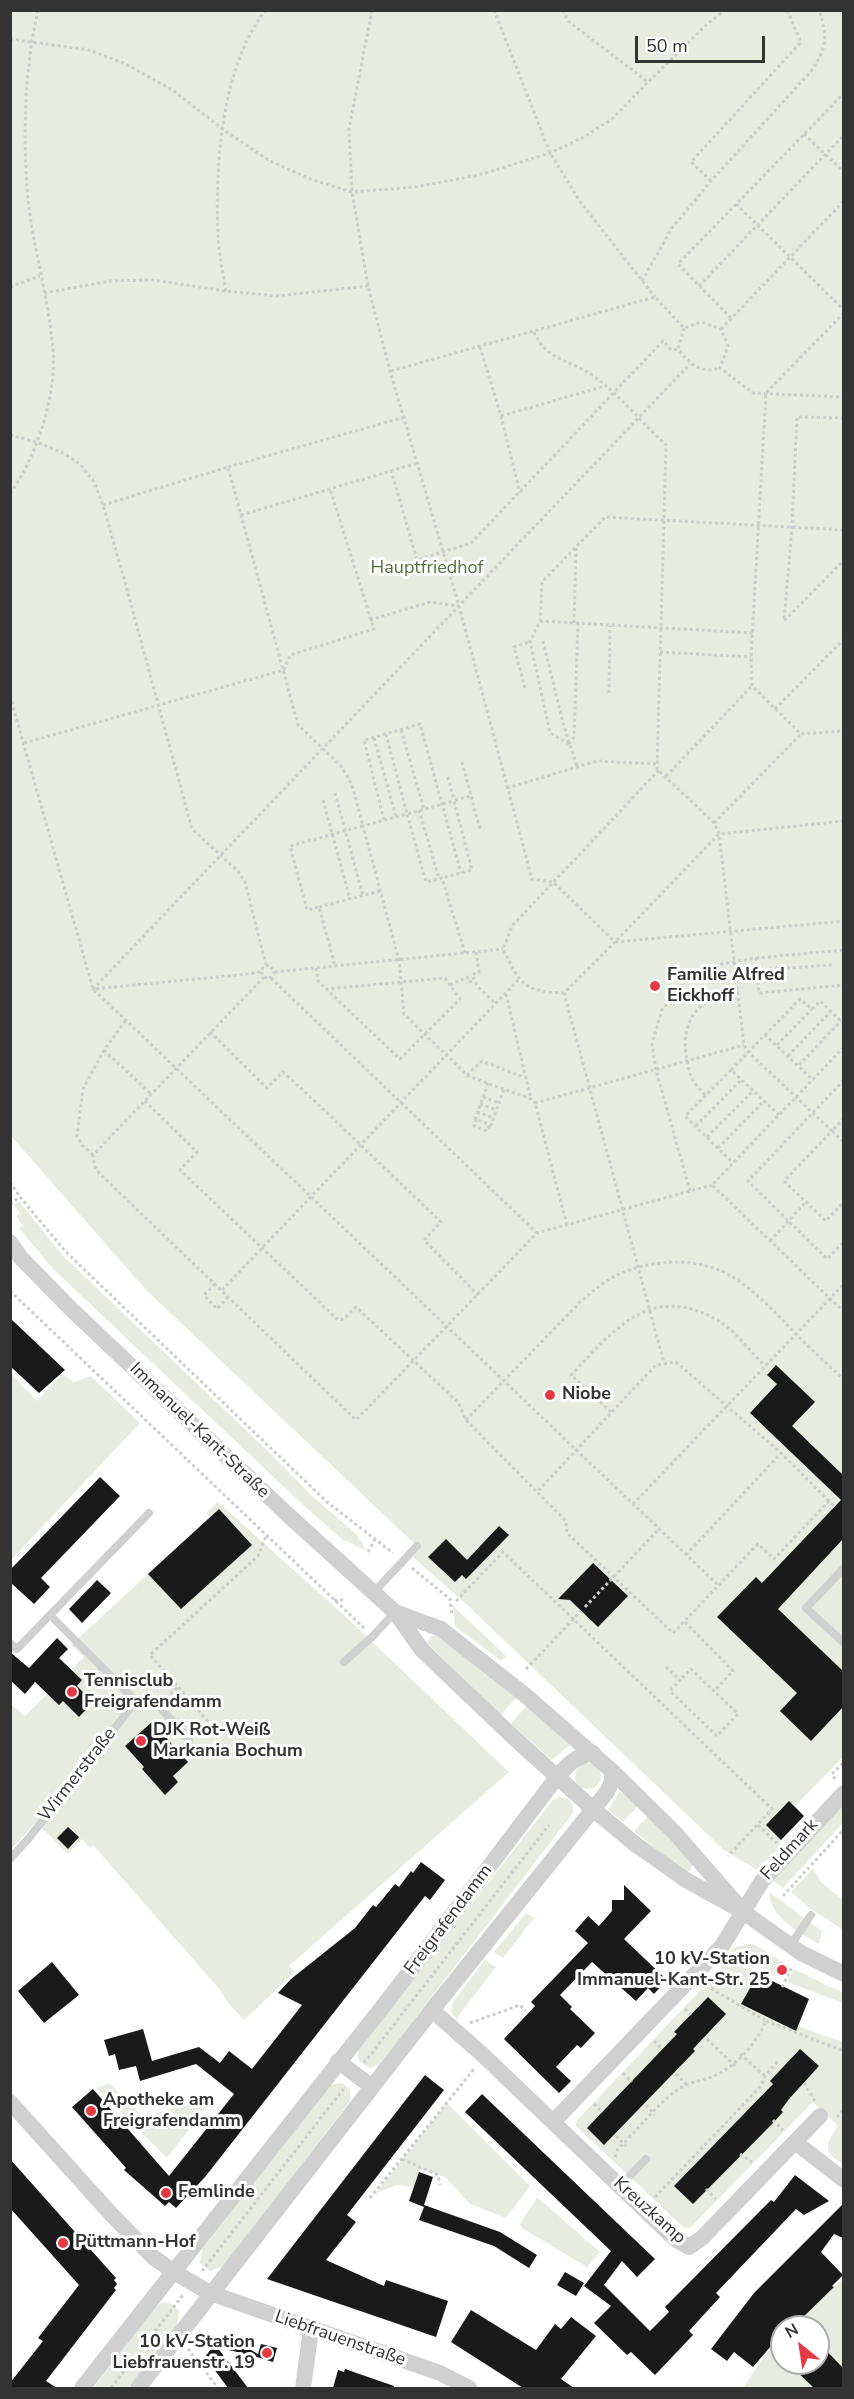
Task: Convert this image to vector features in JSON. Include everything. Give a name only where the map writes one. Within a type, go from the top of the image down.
[{"type":"street","name":"Immanuel-Kant-Straße","points":[[10,1242],[21,1258],[71,1309],[241,1471],[395,1612],[422,1650],[593,1809],[635,1844],[686,1880],[742,1911],[795,1949],[843,1974]]},
{"type":"street","name":"Immanuel-Kant-Straße","points":[[395,1612],[441,1629],[525,1695],[612,1771],[675,1833],[742,1911]]},
{"type":"street","points":[[557,1777],[569,1763],[581,1755],[593,1754]]},
{"type":"street","points":[[138,2388],[372,2086],[607,1792],[612,1781],[612,1771]]},
{"type":"street","name":"Freigrafendamm","points":[[82,2388],[388,2000],[557,1777]]},
{"type":"street","name":"Feldmark","points":[[742,1911],[769,1872],[842,1790]]},
{"type":"street","points":[[553,2122],[722,1946],[742,1911]]},
{"type":"street","name":"Kreuzkamp","points":[[432,2010],[484,2056],[675,2239],[689,2247],[702,2238],[820,2116]]},
{"type":"street","points":[[338,2061],[372,2086]]},
{"type":"street","points":[[10,2102],[153,2257],[210,2293]]},
{"type":"street","points":[[795,2142],[843,2180]]},
{"type":"street","name":"Liebfrauenstraße","points":[[210,2293],[440,2373],[469,2388]]},
{"type":"street","points":[[303,2388],[311,2330]]},
{"type":"lane","points":[[10,1643],[17,1649],[149,1513]]},
{"type":"lane","points":[[374,1593],[417,1546]]},
{"type":"lane","points":[[843,1568],[806,1608],[843,1643]]},
{"type":"lane","points":[[344,1662],[395,1612]]},
{"type":"lane","points":[[50,1616],[136,1701],[158,1705],[189,1740]]},
{"type":"lane","name":"Wirmerstraße","points":[[10,1859],[136,1701]]},
{"type":"lane","points":[[795,1949],[811,1915]]},
{"type":"lane","points":[[620,2186],[646,2159]]},
{"type":"path","points":[[10,493],[18,483],[39,443],[50,398],[54,353],[27,189],[26,114],[31,41],[38,10]]},
{"type":"path","points":[[226,291],[218,238],[221,128],[239,60],[266,10]]},
{"type":"path","points":[[372,10],[350,129],[352,192],[368,286],[390,371],[459,606],[532,879],[553,882],[615,942],[843,921]]},
{"type":"path","points":[[390,10],[423,10]]},
{"type":"path","points":[[494,10],[550,153],[580,203],[642,281],[684,328]]},
{"type":"path","points":[[562,10],[568,21],[648,82]]},
{"type":"path","points":[[10,39],[89,50],[126,64],[174,91],[221,128],[270,161],[313,180],[352,192],[415,187],[479,175],[550,153],[584,137],[612,119],[706,25],[725,10]]},
{"type":"path","points":[[711,181],[691,162],[801,42],[786,10]]},
{"type":"path","points":[[642,281],[672,228],[711,181],[812,70],[826,41],[826,32],[819,10]]},
{"type":"path","points":[[731,318],[678,264],[843,93]]},
{"type":"path","points":[[804,134],[843,172]]},
{"type":"path","points":[[699,286],[843,135]]},
{"type":"path","points":[[721,329],[843,201]]},
{"type":"path","points":[[736,204],[843,311],[766,393],[751,657],[752,686],[801,734]]},
{"type":"path","points":[[10,287],[40,276]]},
{"type":"path","points":[[44,293],[110,281],[153,280],[276,296],[368,286]]},
{"type":"path","points":[[390,371],[656,297]]},
{"type":"path","points":[[684,328],[700,322],[721,329],[728,346],[720,368]]},
{"type":"path","points":[[678,349],[684,328]]},
{"type":"path","points":[[534,332],[540,346],[554,356],[591,374],[666,446],[657,764],[659,770],[714,823],[719,834],[744,1045],[748,1052],[843,1142]]},
{"type":"path","points":[[391,470],[417,560],[471,543],[663,341],[671,350],[678,349]]},
{"type":"path","points":[[480,347],[501,416],[520,493]]},
{"type":"path","points":[[678,349],[690,364],[708,372],[720,368]]},
{"type":"path","points":[[93,989],[690,364]]},
{"type":"path","points":[[720,368],[753,393],[843,397]]},
{"type":"path","points":[[501,416],[605,386]]},
{"type":"path","points":[[104,505],[405,417]]},
{"type":"path","points":[[843,418],[797,417],[792,526],[784,621],[843,560]]},
{"type":"path","points":[[10,435],[39,443],[65,454],[81,465],[94,482],[104,505],[192,829],[238,871],[245,882],[266,965],[261,972],[93,989]]},
{"type":"path","points":[[241,515],[418,462]]},
{"type":"path","points":[[228,467],[298,725],[341,765],[352,785],[399,960],[404,1014],[467,1075],[531,1099],[536,1103],[567,1225]]},
{"type":"path","points":[[284,670],[290,655],[374,629],[330,489]]},
{"type":"path","points":[[570,744],[550,733],[530,642],[540,621],[543,582],[605,517],[843,530]]},
{"type":"path","points":[[570,744],[574,737],[576,545]]},
{"type":"path","points":[[370,620],[430,602],[459,606]]},
{"type":"path","points":[[540,621],[753,633]]},
{"type":"path","points":[[609,693],[610,626]]},
{"type":"path","points":[[775,709],[843,639]]},
{"type":"path","points":[[543,641],[578,766]]},
{"type":"path","points":[[525,688],[514,647],[530,642]]},
{"type":"path","points":[[660,652],[751,657]]},
{"type":"path","points":[[24,743],[284,670]]},
{"type":"path","points":[[666,777],[752,686]]},
{"type":"path","points":[[10,696],[93,989],[718,1586]]},
{"type":"path","points":[[384,820],[364,740],[420,724],[461,873]]},
{"type":"path","points":[[400,730],[440,879],[465,953]]},
{"type":"path","points":[[714,823],[801,734],[843,731]]},
{"type":"path","points":[[386,734],[426,882],[472,870],[448,777]]},
{"type":"path","points":[[374,737],[396,817]]},
{"type":"path","points":[[507,788],[597,761],[657,764]]},
{"type":"path","points":[[462,762],[480,829]]},
{"type":"path","points":[[659,770],[512,926],[503,950],[518,980],[539,992],[564,993],[719,834],[843,821]]},
{"type":"path","points":[[335,793],[363,896]]},
{"type":"path","points":[[380,891],[307,910],[291,846],[471,796]]},
{"type":"path","points":[[323,800],[350,899]]},
{"type":"path","points":[[319,907],[335,966]]},
{"type":"path","points":[[275,972],[503,950]]},
{"type":"path","points":[[690,1191],[656,1070],[652,1044],[662,1010],[685,981],[710,966],[735,960],[843,950]]},
{"type":"path","points":[[476,952],[479,972],[472,975],[477,986],[496,1004]]},
{"type":"path","points":[[756,958],[759,993],[843,985]]},
{"type":"path","points":[[266,965],[273,967],[275,972]]},
{"type":"path","points":[[757,970],[834,965]]},
{"type":"path","points":[[316,968],[318,981],[326,989],[400,1059],[460,999],[445,978],[326,989]]},
{"type":"path","points":[[261,972],[264,977]]},
{"type":"path","points":[[271,978],[275,972]]},
{"type":"path","points":[[264,977],[271,978],[537,1233]]},
{"type":"path","points":[[93,1155],[264,977]]},
{"type":"path","points":[[450,985],[467,977],[469,982],[474,980]]},
{"type":"path","points":[[222,1290],[518,980]]},
{"type":"path","points":[[758,982],[778,981]]},
{"type":"path","points":[[705,1095],[692,1082],[684,1037],[693,1014],[709,999],[738,991]]},
{"type":"path","points":[[564,993],[664,1363]]},
{"type":"path","points":[[506,994],[531,1099]]},
{"type":"path","points":[[733,1162],[686,1116],[800,999],[812,1010]]},
{"type":"path","points":[[777,1045],[820,1001],[842,1022],[798,1066]]},
{"type":"path","points":[[788,1056],[831,1012]]},
{"type":"path","points":[[126,1020],[104,1050],[84,1089],[77,1125],[79,1141],[93,1155],[94,1165],[99,1173],[356,1420],[537,1233],[712,1185],[843,1047]]},
{"type":"path","points":[[210,1032],[267,1088],[283,1072],[441,1222],[424,1240],[478,1295]]},
{"type":"path","points":[[765,1035],[813,1080]]},
{"type":"path","points":[[536,1103],[744,1045]]},
{"type":"path","points":[[104,1050],[151,1094]]},
{"type":"path","points":[[467,1075],[482,1061],[526,1078]]},
{"type":"path","points":[[731,1070],[779,1115]]},
{"type":"path","points":[[696,1126],[741,1080]]},
{"type":"path","points":[[843,1080],[748,1181],[827,1259],[843,1242]]},
{"type":"path","points":[[488,1083],[474,1126],[487,1131],[504,1089]]},
{"type":"path","points":[[707,1137],[753,1091]]},
{"type":"path","points":[[483,1097],[499,1103]]},
{"type":"path","points":[[145,1101],[197,1152],[180,1170],[338,1320],[344,1319],[356,1307],[458,1402],[466,1420],[566,1521],[567,1533],[673,1634],[758,1545],[774,1559],[830,1501]]},
{"type":"path","points":[[718,1148],[764,1101]]},
{"type":"path","points":[[480,1104],[497,1110]]},
{"type":"path","points":[[477,1112],[494,1118]]},
{"type":"path","points":[[843,1118],[784,1181],[826,1221],[843,1202]]},
{"type":"path","points":[[476,1119],[490,1124]]},
{"type":"path","points":[[10,1182],[66,1252],[327,1502],[450,1599]]},
{"type":"path","points":[[712,1185],[843,1312]]},
{"type":"path","points":[[10,1204],[20,1197]]},
{"type":"path","points":[[770,1241],[806,1202]]},
{"type":"path","points":[[466,1420],[580,1302],[598,1287],[616,1275],[661,1262],[708,1267],[731,1275],[764,1301],[843,1380]]},
{"type":"path","points":[[215,1284],[204,1295],[218,1309],[228,1297]]},
{"type":"path","points":[[633,1504],[843,1284]]},
{"type":"path","points":[[10,1291],[373,1636]]},
{"type":"path","points":[[611,1412],[571,1375],[625,1321],[650,1310],[688,1307],[720,1322],[765,1366]]},
{"type":"path","points":[[537,1492],[657,1365],[676,1362],[781,1453],[834,1506]]},
{"type":"path","points":[[686,1555],[781,1453]]},
{"type":"path","points":[[585,1606],[659,1529]]},
{"type":"path","points":[[212,1726],[150,1654],[258,1556],[266,1536]]},
{"type":"path","points":[[368,1552],[375,1539]]},
{"type":"path","points":[[456,1602],[503,1552],[772,1809],[728,1856]]},
{"type":"path","points":[[334,1600],[345,1600]]},
{"type":"path","points":[[526,1669],[581,1611]]},
{"type":"path","points":[[685,1622],[733,1671],[714,1691]]},
{"type":"path","points":[[666,1667],[681,1680]]},
{"type":"path","points":[[691,1669],[738,1714],[717,1736],[670,1691],[681,1680],[691,1669]]},
{"type":"path","points":[[842,1790],[832,1774],[843,1762]]},
{"type":"path","points":[[758,1824],[777,1844]]},
{"type":"path","name":"Freigrafendamm","points":[[111,2388],[549,1825]]},
{"type":"path","name":"Feldmark","points":[[783,1896],[843,1829]]},
{"type":"path","points":[[782,1987],[795,1949]]},
{"type":"path","points":[[694,1975],[713,1991],[766,2021],[843,2050]]},
{"type":"path","points":[[472,2022],[520,2005],[525,2011]]},
{"type":"path","points":[[603,2169],[672,2094],[734,2065],[751,2047],[766,2021]]},
{"type":"path","points":[[707,2039],[734,2065]]},
{"type":"path","points":[[741,2055],[765,2076]]},
{"type":"path","points":[[370,2198],[484,2056]]},
{"type":"path","points":[[644,2209],[761,2086],[765,2076],[778,2061]]},
{"type":"path","points":[[676,2074],[688,2085]]},
{"type":"path","points":[[646,2105],[655,2114]]},
{"type":"path","points":[[616,2136],[625,2145]]},
{"type":"path","points":[[402,2159],[438,2175],[440,2185]]},
{"type":"path","points":[[178,2336],[218,2388]]},
{"type":"green space","name":"Hauptfriedhof","points":[[11,11],[843,11],[844,1756],[795,1806],[804,1816],[781,1840],[779,1848],[757,1870],[724,1850],[466,1604],[413,1557],[420,1549],[146,1290],[12,1137]]},
{"type":"green space","points":[[19,1201],[63,1256],[311,1495],[356,1534],[367,1551],[343,1540],[301,1503],[54,1270],[19,1228],[23,1226],[16,1216],[20,1213],[14,1205]]},
{"type":"green space","points":[[11,1374],[37,1401],[62,1374],[74,1382],[91,1376],[140,1423],[11,1560]]},
{"type":"green space","points":[[218,1502],[346,1617],[509,1772],[289,1966],[295,1972],[244,2020],[93,1845],[90,1848],[82,1839],[68,1854],[36,1822],[11,1850],[10,1708],[13,1706],[25,1716],[84,1657],[71,1645],[210,1517],[206,1513]]},
{"type":"green space","points":[[453,1606],[506,1656],[501,1661],[455,1626]]},
{"type":"green space","points":[[431,1636],[438,1636],[517,1697],[501,1715],[427,1643]]},
{"type":"green space","points":[[527,1705],[571,1744],[552,1760],[511,1724]]},
{"type":"green space","points":[[588,1763],[597,1767],[601,1776],[597,1785],[588,1789],[579,1785],[575,1776],[579,1767]]},
{"type":"green space","points":[[619,1792],[625,1793],[638,1806],[623,1822],[609,1810]]},
{"type":"green space","points":[[559,1797],[568,1799],[573,1805],[573,1813],[379,2065],[369,2068],[358,2060],[358,2049],[553,1800]]},
{"type":"green space","points":[[843,1805],[843,1823],[783,1888],[773,1881]]},
{"type":"green space","points":[[648,1816],[693,1864],[690,1871],[683,1871],[634,1831]]},
{"type":"green space","points":[[813,1868],[821,1882],[843,1900],[843,1930],[811,1909],[791,1892]]},
{"type":"green space","points":[[769,1892],[822,1931],[819,1944],[794,1929],[780,1917]]},
{"type":"green space","points":[[526,1913],[534,1918],[503,1958],[494,1952]]},
{"type":"green space","points":[[749,1944],[756,1945],[782,1962],[775,1975],[730,1951]]},
{"type":"green space","points":[[485,1960],[496,1967],[456,2019],[451,2011],[453,2002]]},
{"type":"green space","points":[[729,1960],[758,1974],[742,2004],[795,2030],[797,2026],[843,2042],[843,2164],[832,2156],[828,2148],[830,2138],[838,2126],[813,2102],[690,2228],[682,2226],[576,2126],[577,2120]]},
{"type":"green space","points":[[794,1969],[843,1993],[843,2003],[787,1982]]},
{"type":"green space","points":[[109,2083],[143,2117],[193,2103],[204,2110],[167,2158],[97,2088]]},
{"type":"green space","points":[[342,2083],[350,2089],[350,2101],[224,2266],[210,2271],[200,2263],[203,2248],[330,2085]]},
{"type":"green space","points":[[447,2103],[530,2186],[506,2218],[470,2204],[445,2177],[420,2169],[414,2187],[397,2185],[376,2193]]},
{"type":"green space","points":[[537,2197],[600,2252],[587,2267],[522,2228],[520,2224]]},
{"type":"green space","points":[[841,2280],[843,2282],[843,2388],[743,2388],[770,2350],[770,2375],[830,2375],[830,2315],[805,2315]]},
{"type":"green space","points":[[161,2303],[169,2303],[179,2310],[177,2327],[128,2388],[93,2388],[154,2308]]},
{"type":"building","points":[[10,1318],[65,1370],[39,1393],[10,1366]]},
{"type":"building","points":[[776,1365],[815,1402],[792,1426],[843,1475],[843,1539],[778,1609],[843,1671],[843,1707],[811,1741],[780,1711],[797,1693],[717,1617],[756,1577],[762,1583],[841,1500],[750,1413],[777,1384],[767,1375]]},
{"type":"building","points":[[100,1477],[120,1496],[41,1578],[50,1587],[34,1604],[10,1582],[10,1570]]},
{"type":"building","points":[[219,1509],[252,1545],[181,1609],[148,1574]]},
{"type":"building","points":[[499,1526],[509,1535],[466,1579],[462,1575],[455,1582],[428,1557],[446,1539],[467,1560]]},
{"type":"building","points":[[593,1563],[628,1596],[598,1627],[570,1600],[558,1599]]},
{"type":"building","points":[[97,1580],[111,1593],[82,1623],[69,1609]]},
{"type":"building","points":[[57,1638],[68,1649],[59,1658],[82,1680],[77,1686],[93,1702],[79,1717],[63,1701],[59,1705],[35,1682],[25,1694],[10,1680],[10,1652],[29,1668]]},
{"type":"building","points":[[152,1722],[188,1762],[173,1776],[178,1782],[165,1795],[125,1746]]},
{"type":"building","points":[[789,1801],[804,1816],[781,1840],[766,1825]]},
{"type":"building","points":[[68,1827],[79,1837],[68,1849],[57,1838]]},
{"type":"building","points":[[421,1862],[445,1880],[430,1900],[425,1896],[205,2177],[176,2208],[169,2202],[165,2206],[124,2170],[126,2168],[72,2107],[93,2089],[169,2176],[234,2094],[196,2064],[140,2081],[136,2066],[119,2070],[115,2054],[109,2056],[104,2040],[143,2029],[152,2061],[199,2047],[220,2063],[229,2051],[252,2069],[302,2005],[278,1993],[291,1979],[355,1928],[373,1905],[376,1907],[395,1884],[399,1887]]},
{"type":"building","points":[[624,1885],[651,1911],[624,1939],[667,1980],[654,1994],[648,1988],[636,2001],[592,1962],[560,1995],[572,2007],[570,2009],[595,2033],[581,2048],[577,2045],[556,2067],[571,2081],[559,2093],[504,2039],[535,2006],[531,2002],[588,1943],[575,1931],[588,1916],[599,1926],[612,1911],[612,1900],[624,1900]]},
{"type":"building","points":[[52,1962],[79,1995],[44,2023],[18,1991]]},
{"type":"building","points":[[758,1974],[809,1999],[796,2031],[741,2004]]},
{"type":"building","points":[[708,1997],[726,2014],[693,2049],[695,2051],[604,2145],[587,2128],[677,2034],[674,2032]]},
{"type":"building","points":[[800,2049],[819,2066],[789,2099],[781,2110],[783,2112],[693,2204],[674,2186],[773,2084],[770,2081]]},
{"type":"building","points":[[425,2075],[444,2090],[347,2215],[356,2222],[326,2260],[384,2286],[386,2280],[448,2301],[436,2337],[267,2279]]},
{"type":"building","points":[[482,2094],[655,2259],[637,2277],[622,2261],[604,2285],[650,2331],[669,2312],[665,2307],[771,2200],[774,2202],[795,2175],[829,2201],[804,2215],[796,2209],[716,2293],[720,2297],[689,2331],[693,2335],[655,2375],[631,2352],[627,2355],[594,2323],[611,2306],[584,2286],[611,2251],[465,2112]]},
{"type":"building","name":"Püttmann-Hof","points":[[10,2159],[116,2278],[114,2280],[117,2284],[114,2288],[116,2290],[46,2381],[57,2388],[10,2388],[10,2383],[43,2341],[38,2338],[79,2285],[10,2208]]},
{"type":"building","points":[[419,2172],[433,2177],[424,2205],[500,2232],[537,2255],[529,2268],[494,2246],[419,2220],[424,2207],[409,2201]]},
{"type":"building","points":[[843,2204],[843,2238],[834,2234],[821,2252],[843,2275],[805,2315],[770,2315],[770,2347],[753,2367],[734,2352],[727,2361],[711,2349],[754,2293]]},
{"type":"building","points":[[565,2272],[584,2283],[576,2296],[557,2285]]},
{"type":"building","points":[[471,2310],[536,2350],[555,2324],[561,2329],[571,2317],[596,2336],[561,2379],[574,2388],[523,2388],[451,2342]]},
{"type":"building","points":[[223,2333],[258,2354],[261,2344],[277,2348],[273,2362],[217,2347],[248,2388],[228,2388],[205,2357]]},
{"type":"building","points":[[830,2354],[843,2368],[843,2388],[814,2388],[800,2375],[830,2375]]},
{"type":"building","points":[[345,2369],[394,2386],[394,2388],[333,2388],[338,2370],[344,2372]]},
{"type":"place","name":"Familie Alfred Eickhoff","points":[[655,986]]},
{"type":"place","name":"Niobe","points":[[550,1395]]},
{"type":"place","name":"Tennisclub Freigrafendamm","points":[[72,1692]]},
{"type":"place","name":"DJK Rot-Weiß Markania Bochum","points":[[141,1741]]},
{"type":"place","name":"10 kV-Station Immanuel-Kant-Str. 25","points":[[782,1970]]},
{"type":"place","name":"Apotheke am Freigrafendamm","points":[[91,2111]]},
{"type":"place","name":"Femlinde","points":[[166,2193]]},
{"type":"place","name":"Püttmann-Hof","points":[[63,2243]]},
{"type":"place","name":"10 kV-Station Liebfrauenstr. 19","points":[[267,2353]]}]
